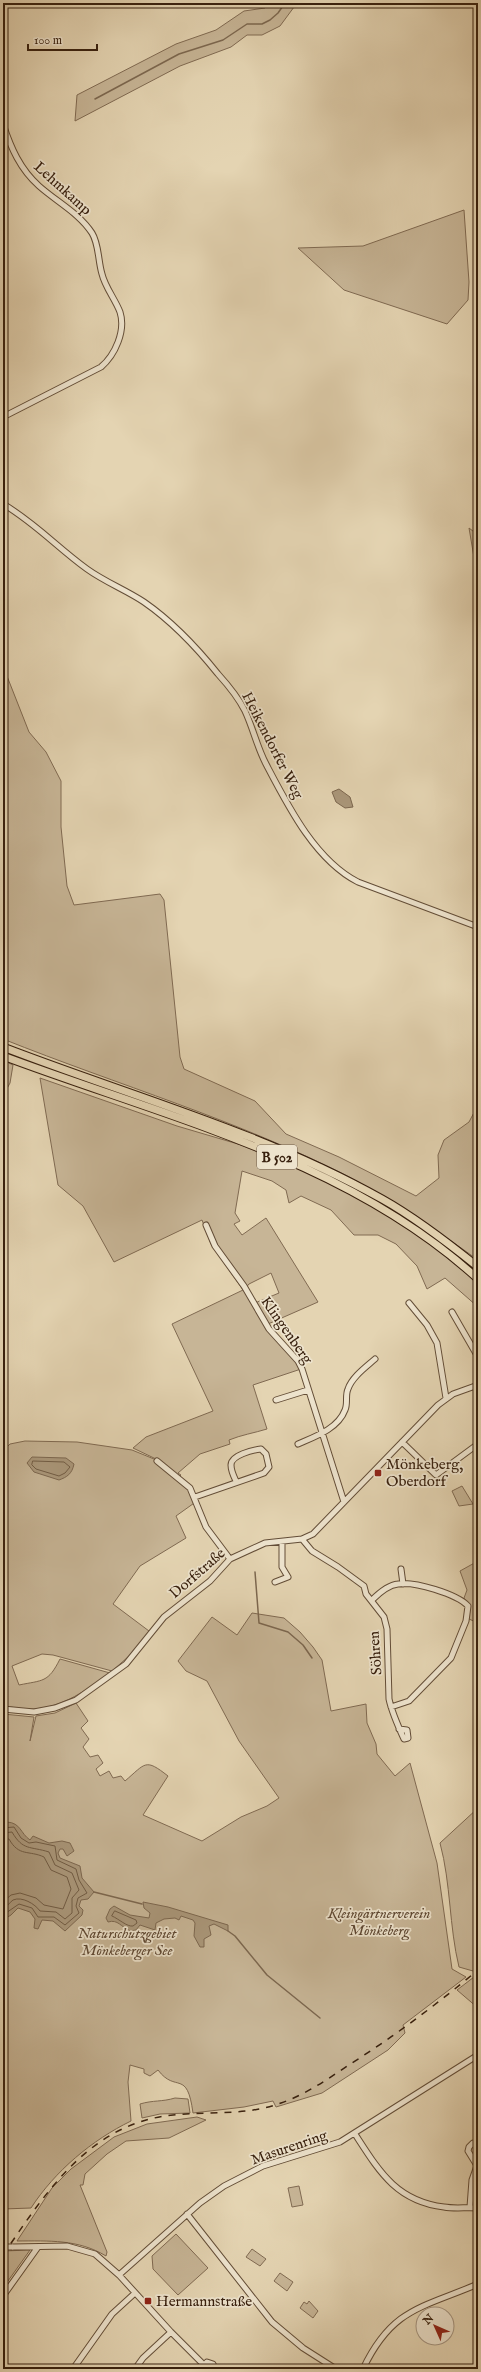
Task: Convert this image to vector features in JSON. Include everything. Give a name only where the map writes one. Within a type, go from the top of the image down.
[{"type":"highway","name":"B 502","points":[[3,1047],[52,1069],[56,1076],[225,1136],[314,1173],[396,1218],[442,1250],[478,1279]]},
{"type":"highway","name":"B 502","points":[[3,1056],[52,1069],[214,1123],[323,1169],[405,1213],[478,1267]]},
{"type":"street","name":"Lehmkamp","points":[[3,124],[14,153],[25,171],[39,186],[78,216],[93,234],[102,275],[120,314],[120,324],[117,347],[112,356],[101,367],[3,417]]},
{"type":"street","name":"Heikendorfer Weg","points":[[3,504],[24,516],[67,554],[98,577],[138,599],[164,616],[218,673],[243,707],[266,763],[301,824],[329,860],[342,872],[358,882],[478,927]]},
{"type":"street","name":"Klingenberg","points":[[206,1225],[215,1246],[244,1286],[269,1329],[298,1361],[344,1502]]},
{"type":"street","points":[[409,1303],[427,1324],[437,1343],[446,1398]]},
{"type":"street","points":[[452,1312],[478,1357]]},
{"type":"street","points":[[298,1444],[322,1434],[345,1412],[347,1389],[361,1371],[375,1359]]},
{"type":"street","name":"Dorfstraße","points":[[3,1709],[34,1712],[55,1708],[76,1700],[97,1687],[126,1664],[164,1617],[210,1581],[230,1559],[265,1543],[302,1539],[322,1527],[344,1502],[446,1398],[478,1385]]},
{"type":"street","points":[[276,1400],[308,1390]]},
{"type":"street","points":[[402,1442],[436,1475],[478,1444]]},
{"type":"street","points":[[195,1497],[267,1470],[269,1467],[266,1454],[261,1449],[235,1458],[232,1461],[231,1466],[236,1481]]},
{"type":"street","points":[[157,1461],[190,1488],[195,1497],[206,1527],[230,1559]]},
{"type":"street","name":"Söhren","points":[[302,1539],[312,1551],[338,1567],[364,1586],[366,1594],[384,1617],[387,1629],[391,1707],[399,1729]]},
{"type":"street","points":[[275,1582],[288,1577],[282,1567],[282,1542]]},
{"type":"street","points":[[401,1569],[403,1584]]},
{"type":"street","points":[[372,1600],[388,1587],[403,1584],[429,1588],[463,1601],[468,1606],[459,1640],[451,1658],[409,1701],[391,1707]]},
{"type":"street","name":"Masurenring","points":[[119,2275],[187,2214],[224,2186],[264,2166],[330,2146],[355,2134],[478,2055]]},
{"type":"street","points":[[355,2134],[382,2175],[406,2194],[434,2206],[478,2208]]},
{"type":"street","points":[[470,2207],[470,2189],[477,2163],[468,2151],[469,2147],[474,2143],[478,2146]]},
{"type":"street","points":[[187,2214],[272,2322],[303,2348],[336,2369]]},
{"type":"street","points":[[4,2247],[67,2246],[88,2251],[105,2261],[119,2275],[202,2367],[212,2363],[216,2369]]},
{"type":"street","points":[[3,2296],[38,2247]]},
{"type":"street","points":[[363,2369],[378,2342],[400,2319],[431,2301],[478,2284]]},
{"type":"street","points":[[73,2369],[112,2314],[135,2293]]},
{"type":"street","points":[[135,2369],[143,2358],[171,2332]]},
{"type":"green space","points":[[267,3],[297,3],[280,26],[262,35],[247,35],[231,47],[180,66],[75,121],[77,95],[176,44],[216,30],[244,11],[265,8]]},
{"type":"green space","points":[[464,210],[469,282],[468,300],[447,324],[344,290],[298,248],[363,246]]},
{"type":"green space","points":[[469,528],[478,535],[478,581]]},
{"type":"green space","points":[[3,666],[29,732],[46,752],[61,781],[61,827],[67,886],[74,905],[160,894],[164,900],[180,1057],[184,1069],[255,1101],[286,1134],[339,1157],[416,1196],[439,1178],[438,1155],[444,1140],[469,1122],[478,1105],[478,1260],[399,1206],[349,1177],[307,1157],[221,1120],[3,1039],[3,887],[6,843],[3,840]]},
{"type":"green space","points":[[3,1060],[13,1065],[10,1083],[3,1096]]},
{"type":"green space","points":[[40,1078],[177,1126],[248,1147],[302,1170],[343,1190],[404,1225],[478,1282],[478,1307],[445,1278],[427,1289],[417,1266],[396,1244],[378,1235],[354,1235],[331,1210],[301,1196],[289,1203],[286,1190],[272,1181],[242,1171],[235,1213],[240,1221],[234,1224],[242,1235],[266,1218],[318,1302],[268,1324],[255,1303],[279,1293],[271,1273],[249,1284],[244,1290],[266,1328],[297,1361],[301,1369],[253,1385],[267,1429],[234,1438],[229,1440],[230,1444],[200,1454],[178,1473],[181,1475],[178,1478],[190,1488],[197,1501],[176,1516],[186,1538],[140,1566],[113,1604],[149,1631],[137,1649],[112,1671],[53,1655],[42,1654],[12,1666],[19,1685],[44,1679],[56,1667],[60,1659],[110,1673],[92,1686],[65,1701],[45,1708],[22,1709],[3,1706],[3,1451],[10,1444],[25,1441],[77,1442],[132,1450],[154,1459],[169,1470],[156,1459],[133,1448],[146,1437],[213,1411],[172,1324],[243,1290],[211,1244],[202,1220],[114,1262],[83,1206],[58,1185]]},
{"type":"green space","points":[[462,1486],[473,1504],[459,1506],[452,1491]]},
{"type":"green space","points":[[478,1561],[478,1623],[469,1619],[470,1608],[464,1598],[467,1590],[460,1571]]},
{"type":"green space","name":"Naturschutzgebiet Mönkeberger See","points":[[252,1613],[284,1618],[300,1632],[313,1647],[322,1660],[331,1711],[366,1704],[367,1723],[376,1744],[377,1754],[395,1776],[410,1763],[437,1863],[452,1969],[466,1977],[403,2025],[405,2033],[388,2050],[322,2093],[276,2107],[273,2101],[244,2107],[193,2113],[191,2099],[184,2086],[170,2081],[158,2070],[150,2076],[144,2073],[144,2069],[130,2065],[128,2082],[131,2121],[102,2137],[75,2158],[51,2181],[31,2208],[3,2209],[3,1714],[34,1717],[30,1741],[36,1716],[55,1713],[76,1703],[88,1721],[81,1728],[89,1739],[83,1747],[90,1757],[98,1755],[103,1763],[96,1769],[100,1776],[109,1771],[113,1778],[121,1776],[125,1781],[137,1770],[146,1765],[150,1765],[160,1770],[168,1776],[143,1815],[202,1841],[241,1817],[267,1806],[279,1798],[239,1741],[207,1681],[186,1671],[178,1661],[212,1617],[237,1635]]},
{"type":"green space","points":[[478,1808],[478,1967],[473,1971],[459,1967],[453,1936],[444,1858],[440,1843]]},
{"type":"green space","points":[[474,1977],[478,1979],[478,2008],[457,1990]]},
{"type":"green space","points":[[175,2098],[188,2099],[190,2113],[160,2114],[142,2118],[140,2104]]},
{"type":"green space","points":[[197,2117],[206,2120],[169,2138],[126,2141],[107,2154],[85,2174],[83,2185],[80,2185],[107,2252],[106,2256],[85,2246],[63,2242],[17,2241],[52,2188],[71,2169],[114,2137],[147,2124]]},
{"type":"green space","points":[[299,2186],[303,2205],[292,2207],[288,2188]]},
{"type":"green space","points":[[176,2234],[208,2268],[178,2295],[153,2269],[152,2256]]},
{"type":"green space","points":[[252,2249],[266,2259],[260,2266],[246,2257]]},
{"type":"green space","points":[[30,2250],[3,2288],[3,2251]]},
{"type":"green space","points":[[280,2273],[293,2282],[287,2291],[274,2281]]},
{"type":"green space","points":[[309,2301],[318,2311],[313,2318],[300,2308],[304,2302],[307,2304]]},
{"type":"water","points":[[339,789],[350,797],[353,807],[345,808],[336,802],[332,792]]},
{"type":"water","points":[[32,1457],[66,1458],[74,1464],[69,1475],[59,1480],[34,1472],[27,1463]]},
{"type":"water","points":[[7,1822],[18,1826],[30,1840],[33,1836],[49,1843],[62,1841],[70,1843],[74,1851],[67,1856],[63,1849],[60,1849],[58,1853],[60,1858],[80,1866],[82,1878],[94,1892],[88,1899],[81,1900],[79,1906],[83,1910],[82,1915],[65,1931],[53,1921],[42,1920],[38,1929],[34,1928],[35,1919],[30,1912],[18,1908],[3,1920],[3,1825]]},
{"type":"water","points":[[143,1902],[168,1907],[228,1925],[228,1931],[214,1924],[209,1926],[211,1935],[204,1939],[204,1947],[200,1947],[194,1936],[195,1923],[193,1920],[181,1916],[179,1920],[175,1918],[164,1919],[156,1923],[155,1930],[140,1925],[136,1930],[130,1931],[117,1922],[108,1922],[106,1918],[110,1909],[114,1906],[130,1915],[149,1918],[150,1913],[144,1908]]},
{"type":"waterway","points":[[95,99],[179,54],[223,40],[247,24],[262,24],[270,20],[278,13],[285,3]]},
{"type":"waterway","points":[[255,1572],[259,1623],[288,1632],[303,1645],[312,1658]]},
{"type":"waterway","points":[[94,1892],[142,1904]]},
{"type":"waterway","points":[[228,1931],[235,1936],[267,1975],[320,2018]]},
{"type":"railway","points":[[3,2255],[36,2208],[73,2164],[94,2146],[117,2131],[144,2121],[173,2115],[255,2110],[281,2103],[300,2095],[318,2085],[400,2030],[432,2007],[478,1970]]},
{"type":"place","name":"Mönkeberg, Oberdorf","points":[[378,1473]]},
{"type":"place","name":"Hermannstraße","points":[[148,2301]]},
{"type":"park label","name":"Kleingärtnerverein Mönkeberg","points":[[379,1922]]}]
